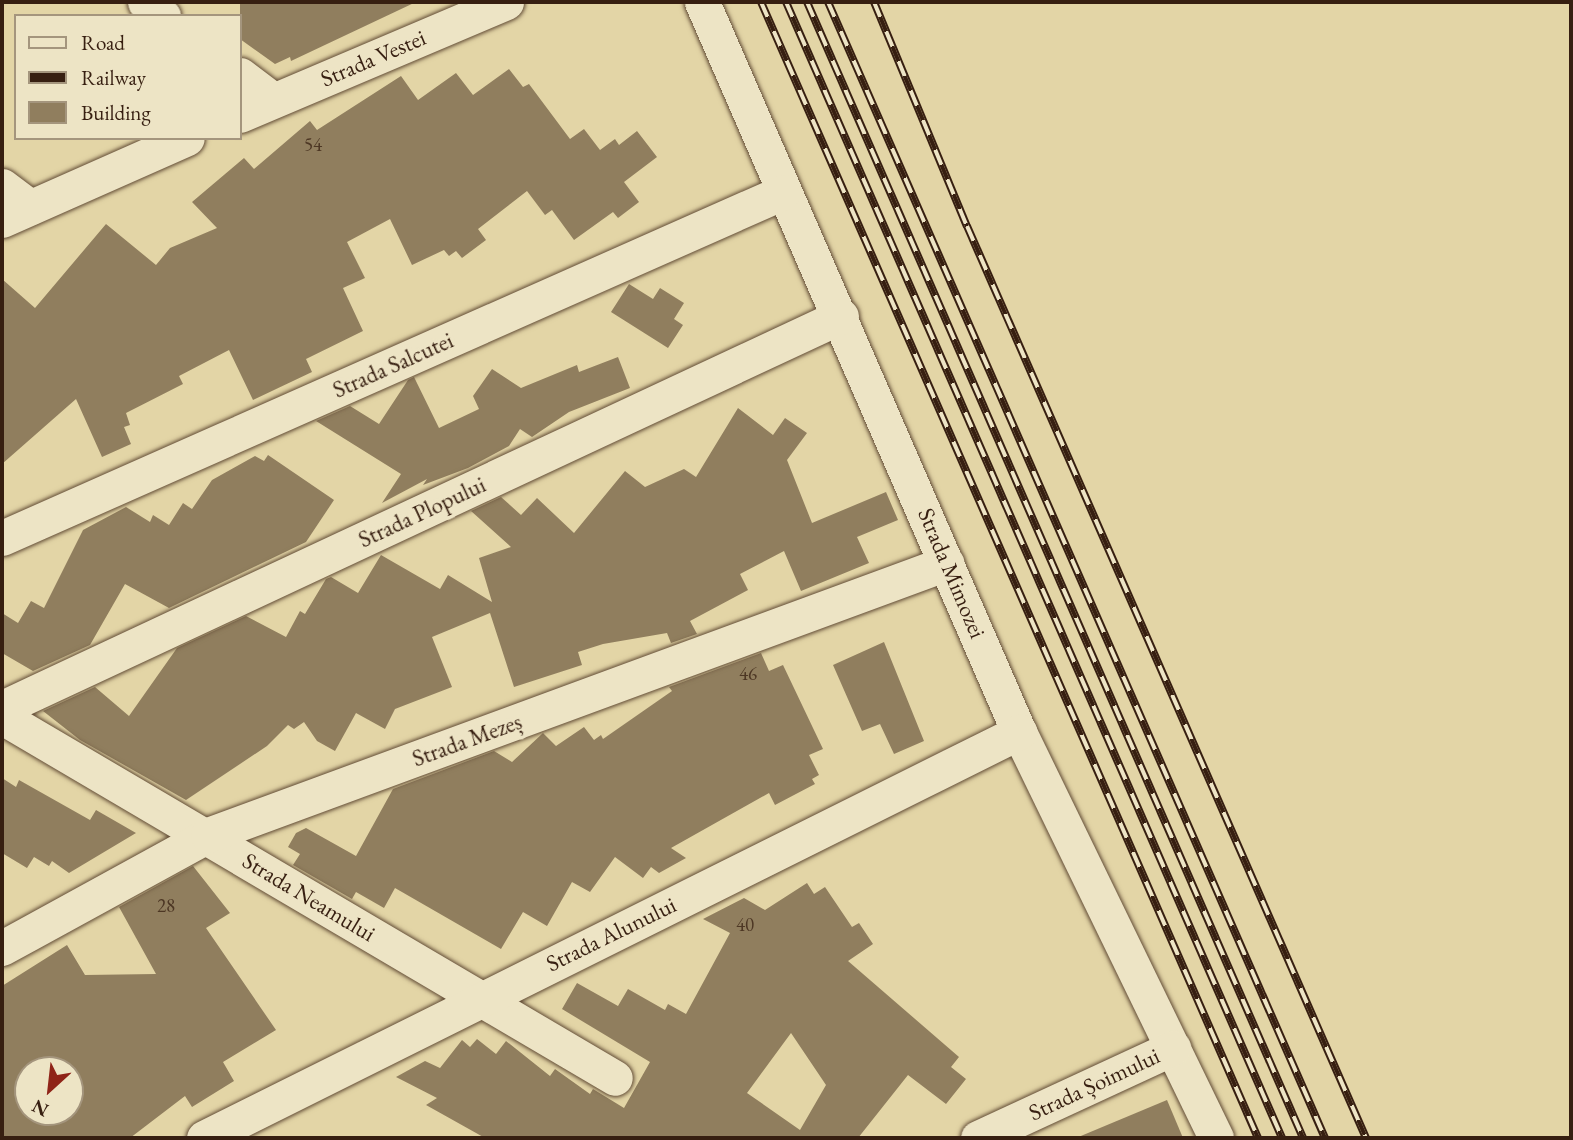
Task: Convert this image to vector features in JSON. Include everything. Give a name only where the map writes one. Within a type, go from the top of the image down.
[{"type":"street","points":[[145,2],[160,14]]},
{"type":"street","name":"Strada Vestei","points":[[242,114],[506,2]]},
{"type":"street","name":"Strada Mimozei","points":[[702,2],[783,192],[841,316],[1019,732],[1216,1138]]},
{"type":"street","points":[[242,77],[273,100]]},
{"type":"street","points":[[2,186],[16,214],[182,140]]},
{"type":"street","name":"Strada Salcutei","points":[[2,538],[783,192]]},
{"type":"street","name":"Strada Plopului","points":[[2,708],[841,316]]},
{"type":"street","name":"Strada Mezeș","points":[[2,948],[208,835],[947,563]]},
{"type":"street","name":"Strada Neamului","points":[[2,717],[208,835],[479,1000],[615,1078]]},
{"type":"street","name":"Strada Alunului","points":[[204,1138],[1019,732]]},
{"type":"street","name":"Strada Șoimului","points":[[978,1138],[1173,1048]]},
{"type":"building","points":[[240,2],[416,2],[291,61],[290,57],[275,64],[242,40]]},
{"type":"building","points":[[509,69],[523,87],[529,84],[570,139],[584,129],[600,150],[615,139],[619,145],[637,131],[657,157],[624,182],[639,202],[618,218],[613,212],[574,240],[552,210],[545,215],[527,191],[478,229],[486,240],[462,258],[456,251],[449,256],[444,250],[412,265],[390,219],[347,242],[365,278],[343,288],[363,331],[306,359],[312,372],[253,400],[229,350],[179,376],[183,384],[126,413],[130,425],[124,427],[131,444],[102,457],[76,399],[2,464],[2,279],[35,308],[106,224],[156,265],[170,248],[217,228],[192,202],[244,158],[254,169],[310,121],[317,130],[401,76],[418,100],[456,73],[473,95]]},
{"type":"building","points":[[629,284],[653,299],[660,288],[684,303],[674,319],[683,325],[668,348],[611,312]]},
{"type":"building","points":[[618,357],[630,388],[569,412],[532,437],[520,429],[509,446],[468,468],[423,485],[427,479],[382,503],[401,474],[316,421],[350,406],[379,424],[408,380],[414,377],[439,428],[479,409],[473,396],[492,369],[521,388],[577,365],[579,372]]},
{"type":"building","points":[[738,408],[773,435],[785,418],[807,433],[787,460],[812,523],[886,492],[898,520],[857,537],[869,563],[801,591],[784,551],[740,574],[748,590],[690,621],[697,634],[671,643],[667,633],[603,644],[578,652],[582,665],[514,687],[490,613],[432,637],[452,687],[395,709],[385,729],[356,713],[335,751],[317,741],[304,722],[294,729],[288,725],[267,746],[186,800],[80,740],[43,711],[95,687],[129,716],[177,648],[246,616],[286,637],[300,611],[305,614],[326,579],[331,577],[358,593],[381,555],[440,589],[448,575],[492,602],[479,558],[511,547],[471,511],[501,497],[521,515],[537,498],[574,533],[625,471],[645,487],[684,469],[696,477]]},
{"type":"building","points":[[268,455],[334,500],[306,542],[169,608],[125,584],[90,645],[33,671],[2,653],[2,613],[18,623],[31,601],[44,608],[83,530],[126,507],[150,522],[153,515],[169,525],[183,503],[192,509],[212,480],[255,456],[264,461]]},
{"type":"building","points":[[884,642],[924,741],[894,754],[880,724],[862,731],[833,665]]},
{"type":"building","points":[[761,653],[769,671],[783,665],[823,749],[809,755],[819,775],[812,779],[815,784],[775,805],[769,793],[671,848],[686,858],[659,873],[651,867],[643,878],[615,857],[590,892],[572,882],[547,926],[523,912],[501,949],[395,888],[384,908],[356,892],[352,899],[293,865],[300,854],[288,847],[296,833],[306,828],[356,856],[393,789],[494,751],[512,762],[543,733],[556,746],[584,727],[594,740],[601,735],[603,739],[672,691],[669,687]]},
{"type":"building","points":[[2,778],[16,787],[19,780],[90,820],[96,810],[136,833],[69,873],[52,861],[49,866],[34,857],[27,868],[2,853]]},
{"type":"building","points":[[193,866],[230,913],[206,928],[276,1030],[223,1062],[234,1081],[192,1107],[185,1096],[130,1138],[2,1138],[2,986],[67,945],[85,975],[156,974],[119,907]]},
{"type":"building","points":[[807,883],[814,894],[825,887],[852,927],[859,923],[873,944],[848,961],[959,1057],[951,1067],[966,1079],[946,1104],[908,1075],[858,1138],[485,1138],[426,1105],[437,1098],[396,1077],[425,1061],[440,1068],[462,1040],[470,1047],[477,1039],[496,1054],[506,1041],[550,1076],[555,1069],[590,1094],[593,1089],[624,1108],[650,1062],[562,1009],[577,983],[618,1006],[628,989],[665,1010],[668,1004],[686,1014],[730,933],[703,919],[744,898],[765,910]],"holes":[[[791,1033],[826,1085],[800,1130],[747,1093]]]},
{"type":"building","points":[[1167,1100],[1183,1138],[1076,1138]]},
{"type":"railway","points":[[761,2],[1258,1138]]},
{"type":"railway","points":[[786,2],[1282,1138]]},
{"type":"railway","points":[[807,2],[1303,1138]]},
{"type":"railway","points":[[828,2],[1325,1138]]},
{"type":"railway","points":[[874,2],[967,226],[1366,1138]]}]
